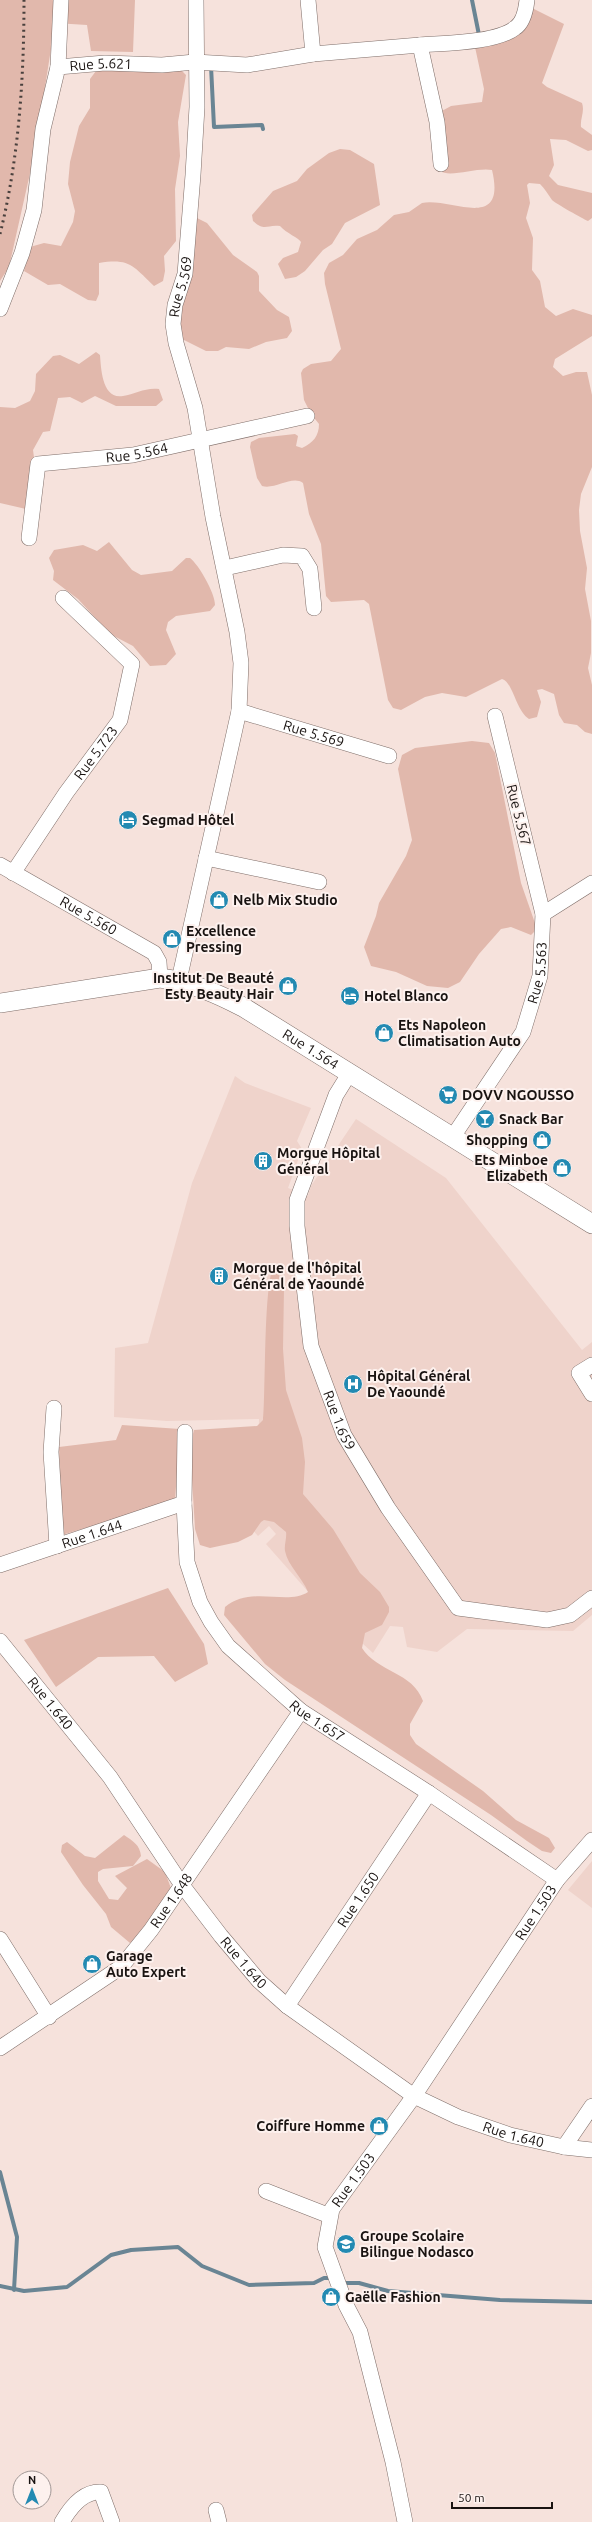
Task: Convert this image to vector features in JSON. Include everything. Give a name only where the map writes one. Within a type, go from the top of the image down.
[{"type":"main road","name":"Rue 1.564","points":[[0,1003],[160,978],[179,980],[215,992],[243,1006],[349,1074],[592,1224]]},
{"type":"street","points":[[58,67],[61,0]]},
{"type":"street","name":"Rue 5.569","points":[[179,980],[239,711],[241,663],[225,568],[213,517],[190,387],[176,343],[173,324],[175,306],[185,274],[197,107],[195,62],[196,0]]},
{"type":"street","points":[[308,0],[313,54],[488,38],[505,34],[516,28],[521,21],[527,0]]},
{"type":"street","points":[[420,45],[434,108],[441,164]]},
{"type":"street","name":"Rue 5.621","points":[[0,309],[22,253],[34,210],[43,130],[58,67],[105,63],[162,65],[195,62],[248,65],[313,54]]},
{"type":"street","name":"Rue 5.564","points":[[28,538],[38,464],[120,457],[200,441],[306,416]]},
{"type":"street","points":[[225,568],[283,555],[302,556],[310,569],[314,608]]},
{"type":"street","name":"Rue 5.723","points":[[13,873],[66,793],[120,720],[128,693],[132,664],[63,598]]},
{"type":"street","name":"Rue 5.569","points":[[239,711],[389,756]]},
{"type":"street","name":"Rue 5.567","points":[[495,716],[544,914]]},
{"type":"street","points":[[206,858],[319,882]]},
{"type":"street","name":"Rue 5.560","points":[[0,865],[154,953],[159,962],[160,978]]},
{"type":"street","points":[[544,914],[592,883]]},
{"type":"street","name":"Rue 5.563","points":[[452,1138],[523,1032],[540,976],[544,914]]},
{"type":"street","name":"Rue 1.659","points":[[349,1074],[336,1094],[297,1200],[297,1226],[311,1346],[344,1435],[388,1508],[458,1608],[547,1620],[570,1615],[592,1598]]},
{"type":"street","points":[[592,1365],[579,1373],[592,1394]]},
{"type":"street","points":[[54,1408],[51,1452],[57,1546]]},
{"type":"street","name":"Rue 1.657","points":[[185,1432],[184,1503],[187,1562],[200,1602],[211,1622],[228,1646],[301,1711],[429,1793],[557,1880]]},
{"type":"street","name":"Rue 1.644","points":[[0,1565],[184,1503]]},
{"type":"street","name":"Rue 1.640","points":[[0,1641],[110,1777],[182,1885],[250,1970],[287,2006],[414,2096],[458,2117],[510,2135],[564,2147],[592,2150]]},
{"type":"street","name":"Rue 1.648","points":[[0,2048],[49,2017],[121,1967],[151,1930],[301,1711]]},
{"type":"street","name":"Rue 1.650","points":[[287,2006],[429,1793]]},
{"type":"street","points":[[557,1880],[592,1840]]},
{"type":"street","name":"Rue 1.503","points":[[405,2522],[393,2462],[360,2332],[346,2305],[325,2247],[330,2216],[332,2209],[414,2096],[557,1880]]},
{"type":"street","points":[[0,1939],[49,2017]]},
{"type":"street","points":[[564,2147],[592,2106]]},
{"type":"street","points":[[266,2191],[330,2216]]},
{"type":"street","points":[[62,2522],[69,2508],[92,2491],[101,2492],[112,2522]]},
{"type":"shaded area","points":[[0,0],[135,0],[133,52],[91,51],[87,25],[55,23],[35,151],[9,267],[0,281]]},
{"type":"shaded area","points":[[532,8],[564,24],[542,83],[547,87],[582,103],[583,109],[581,127],[592,135],[592,150],[588,151],[566,140],[550,139],[554,165],[549,176],[558,185],[592,193],[592,218],[588,221],[575,214],[552,200],[540,184],[529,183],[527,185],[530,203],[526,218],[533,238],[532,270],[540,281],[545,307],[556,316],[573,309],[592,315],[592,336],[555,359],[553,367],[563,376],[576,372],[587,372],[592,395],[592,467],[581,494],[579,510],[580,531],[587,568],[585,589],[591,621],[591,653],[588,668],[592,685],[592,734],[585,732],[577,725],[564,723],[559,715],[554,694],[542,689],[537,690],[541,702],[537,717],[529,719],[521,710],[509,685],[502,679],[466,697],[442,693],[425,697],[401,710],[393,708],[388,700],[369,604],[364,600],[331,602],[326,596],[321,544],[309,514],[303,483],[299,481],[289,481],[267,487],[262,486],[257,478],[250,447],[251,442],[259,438],[295,434],[298,436],[296,446],[302,448],[309,444],[317,436],[319,424],[311,414],[304,400],[301,373],[303,369],[311,364],[331,361],[341,349],[325,284],[324,273],[329,263],[343,255],[357,239],[377,230],[394,215],[409,212],[422,203],[434,202],[473,208],[484,207],[491,201],[494,189],[492,170],[486,169],[457,173],[444,173],[440,171],[440,112],[451,106],[482,102],[484,89],[475,47],[512,26]]},
{"type":"shaded area","points":[[178,67],[186,75],[178,122],[180,156],[175,189],[176,241],[164,256],[165,271],[163,281],[154,286],[141,273],[130,265],[118,262],[99,263],[99,294],[96,301],[88,300],[60,284],[48,285],[24,271],[30,247],[44,243],[61,246],[73,222],[75,211],[68,184],[70,162],[79,126],[90,108],[90,79],[96,71]]},
{"type":"shaded area","points":[[340,149],[350,150],[374,164],[380,205],[345,223],[332,244],[323,250],[305,271],[296,277],[285,279],[278,264],[283,258],[298,252],[301,242],[280,226],[260,226],[253,221],[252,215],[273,191],[297,181],[307,169],[329,153]]},
{"type":"shaded area","points":[[197,218],[207,223],[233,255],[257,272],[259,276],[259,291],[277,310],[289,317],[292,331],[287,338],[266,342],[249,349],[226,347],[218,351],[206,351],[182,339],[176,319]]},
{"type":"shaded area","points":[[96,352],[100,355],[104,382],[111,393],[116,396],[123,396],[145,390],[159,389],[163,400],[156,406],[116,406],[95,396],[82,403],[70,397],[58,398],[50,431],[43,432],[33,450],[35,465],[26,509],[0,503],[0,407],[15,408],[30,401],[35,391],[36,374],[53,356],[60,355],[79,364]]},
{"type":"shaded area","points":[[109,542],[132,570],[141,575],[172,571],[186,558],[190,558],[206,580],[215,605],[210,611],[176,616],[168,622],[166,630],[176,654],[166,665],[150,666],[133,646],[110,634],[78,599],[53,580],[54,571],[49,558],[54,550],[83,545],[97,551]]},
{"type":"shaded area","points":[[472,741],[489,743],[495,753],[521,883],[536,926],[531,935],[511,927],[501,929],[479,954],[460,982],[448,988],[427,986],[396,972],[371,966],[364,947],[376,916],[379,903],[406,856],[412,840],[398,769],[402,755],[415,748]]},
{"type":"shaded area","name":"Hôpital Général De Yaoundé","points":[[235,1076],[245,1083],[311,1108],[297,1141],[302,1149],[288,1188],[308,1196],[311,1186],[356,1119],[446,1178],[582,1350],[592,1342],[592,1615],[573,1631],[467,1629],[437,1652],[407,1647],[403,1627],[390,1626],[373,1653],[319,1604],[266,1544],[276,1534],[269,1526],[258,1536],[251,1528],[256,1522],[259,1419],[167,1421],[114,1417],[115,1348],[148,1343],[192,1183]]},
{"type":"shaded area","points":[[275,1265],[284,1288],[283,1349],[286,1390],[302,1438],[305,1462],[303,1494],[333,1529],[360,1573],[380,1592],[389,1607],[389,1612],[382,1625],[365,1633],[362,1648],[376,1662],[403,1678],[418,1691],[423,1701],[410,1724],[410,1735],[416,1744],[483,1791],[516,1820],[549,1838],[555,1848],[551,1853],[542,1851],[491,1815],[285,1680],[265,1664],[224,1615],[225,1607],[246,1597],[290,1597],[299,1596],[308,1592],[289,1562],[285,1551],[286,1532],[274,1522],[264,1520],[252,1535],[238,1542],[210,1548],[200,1545],[195,1529],[190,1445],[194,1430],[257,1426],[263,1420],[268,1290],[271,1274]]},
{"type":"shaded area","points":[[122,1425],[180,1429],[175,1501],[62,1535],[59,1447],[116,1440]]},
{"type":"shaded area","points":[[168,1588],[204,1644],[208,1664],[175,1682],[154,1656],[98,1657],[56,1687],[24,1640]]},
{"type":"shaded area","points":[[124,1835],[138,1846],[141,1856],[133,1866],[103,1869],[98,1872],[98,1881],[109,1899],[118,1900],[127,1888],[115,1876],[147,1859],[165,1872],[172,1891],[150,1926],[130,1943],[111,1927],[106,1914],[83,1885],[61,1852],[62,1845],[67,1842],[85,1856],[95,1858]]},
{"type":"shaded area","points":[[592,1861],[592,1908],[568,1890]]},
{"type":"waterway","points":[[472,0],[479,35]]},
{"type":"waterway","points":[[211,66],[214,127],[262,125],[263,129]]},
{"type":"waterway","points":[[0,2172],[17,2237],[14,2290]]},
{"type":"waterway","points":[[0,2286],[24,2291],[67,2287],[111,2255],[131,2250],[178,2247],[202,2266],[249,2285],[314,2283],[324,2278],[333,2278]]},
{"type":"waterway","points":[[342,2283],[359,2283],[388,2291],[500,2300],[592,2302]]},
{"type":"railway","points":[[0,234],[12,176],[19,118],[23,59],[24,0]]},
{"type":"place","name":"Segmad Hôtel","points":[[128,820]]},
{"type":"place","name":"Nelb Mix Studio","points":[[219,900]]},
{"type":"place","name":"Excellence Pressing","points":[[172,939]]},
{"type":"place","name":"Institut De Beauté Esty Beauty Hair","points":[[288,986]]},
{"type":"place","name":"Hotel Blanco","points":[[350,996]]},
{"type":"place","name":"Ets Napoleon Climatisation Auto","points":[[384,1033]]},
{"type":"place","name":"DOVV NGOUSSO","points":[[448,1095]]},
{"type":"place","name":"Snack Bar","points":[[485,1119]]},
{"type":"place","name":"Shopping","points":[[542,1140]]},
{"type":"place","name":"Morgue Hôpital Général","points":[[263,1161]]},
{"type":"place","name":"Ets Minboe Elizabeth","points":[[562,1168]]},
{"type":"place","name":"Morgue de l'hôpital Général de Yaoundé","points":[[219,1276]]},
{"type":"place","name":"Hôpital Général De Yaoundé","points":[[353,1384]]},
{"type":"place","name":"Garage Auto Expert","points":[[92,1964]]},
{"type":"place","name":"Coiffure Homme","points":[[379,2126]]},
{"type":"place","name":"Groupe Scolaire Bilingue Nodasco","points":[[346,2244]]},
{"type":"place","name":"Gaëlle Fashion","points":[[331,2297]]}]
